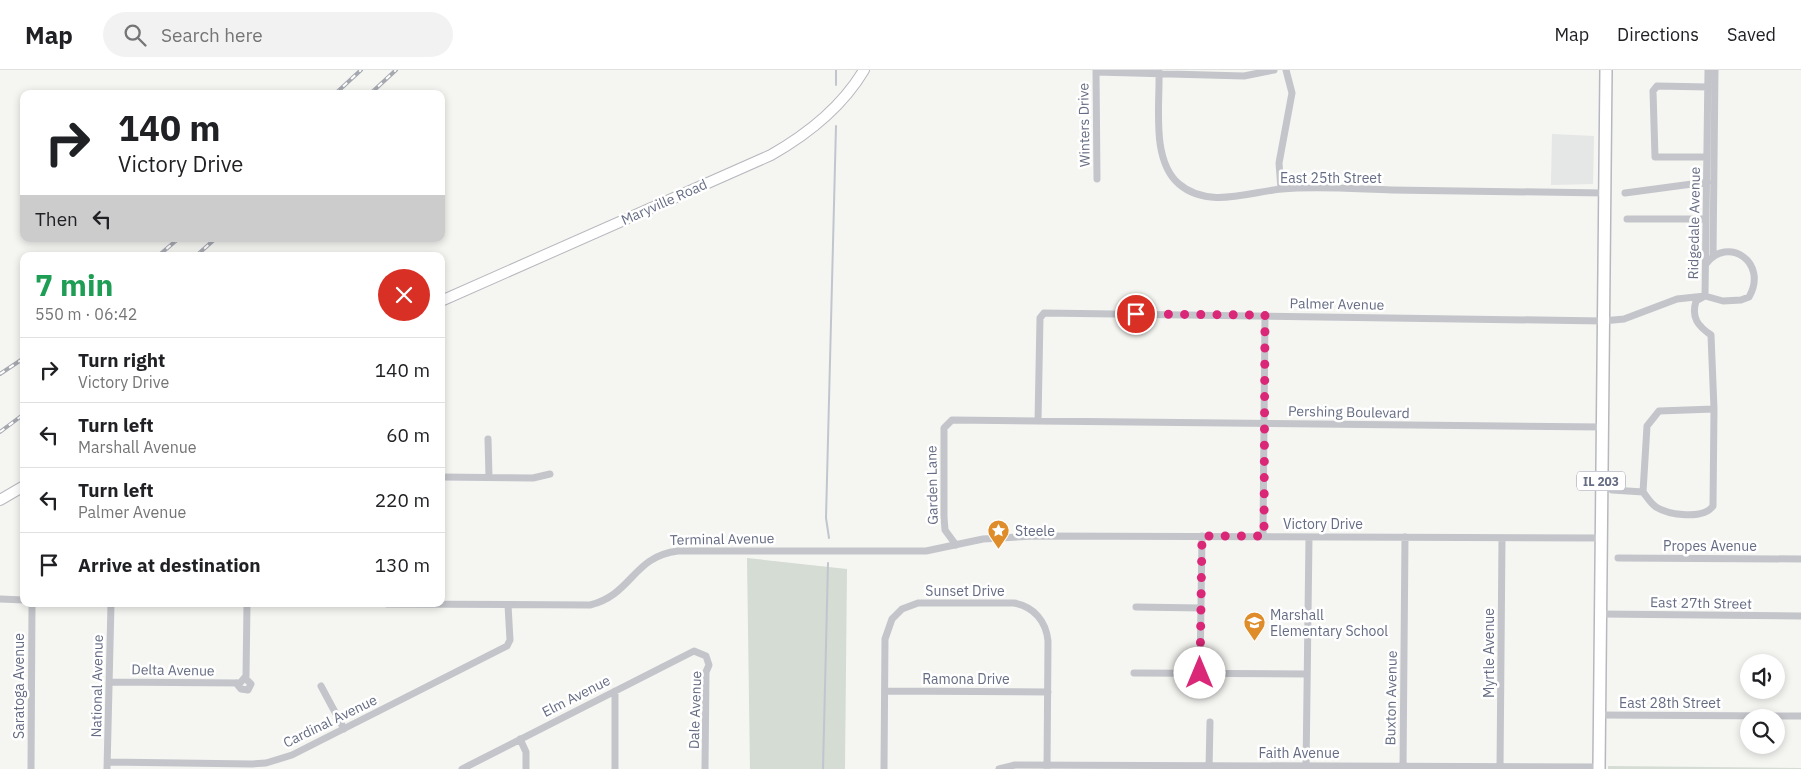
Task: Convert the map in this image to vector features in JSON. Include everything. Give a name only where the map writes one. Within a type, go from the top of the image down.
[{"type":"main road","name":"Maryville Road","points":[[445,299],[771,155],[789,145],[823,120],[850,91],[864,70]]},
{"type":"main road","name":"IL 203","points":[[1599,768],[1606,70]]},
{"type":"main road","points":[[0,500],[20,488]]},
{"type":"street","points":[[1096,71],[1244,76],[1274,70]]},
{"type":"street","points":[[1281,189],[1279,164],[1292,93],[1286,70]]},
{"type":"street","name":"Ridgedale Avenue","points":[[1643,492],[1651,503],[1666,512],[1695,513],[1709,510],[1713,498],[1714,410],[1711,335],[1700,328],[1694,318],[1696,302],[1705,296],[1708,70]]},
{"type":"street","points":[[1713,257],[1715,70]]},
{"type":"street","name":"Winters Drive","points":[[1096,71],[1097,179]]},
{"type":"street","name":"East 25th Street","points":[[1160,72],[1160,148],[1165,165],[1175,180],[1189,191],[1216,197],[1241,196],[1281,189],[1605,193]]},
{"type":"street","points":[[1707,157],[1655,156],[1653,88],[1657,86],[1708,87]]},
{"type":"street","points":[[1625,193],[1707,182]]},
{"type":"street","points":[[1627,218],[1705,219]]},
{"type":"street","points":[[1705,296],[1723,301],[1741,300],[1749,297],[1754,289],[1751,263],[1747,258],[1739,254],[1713,257],[1706,264]]},
{"type":"street","name":"Palmer Avenue","points":[[1038,421],[1041,315],[1044,313],[1603,321],[1624,319],[1677,299],[1705,296]]},
{"type":"street","points":[[1264,536],[1265,315]]},
{"type":"street","points":[[1612,490],[1643,492],[1645,434],[1647,426],[1659,411],[1670,409],[1714,410]]},
{"type":"street","name":"Pershing Boulevard","points":[[947,423],[952,420],[1602,427]]},
{"type":"street","name":"Garden Lane","points":[[947,423],[944,428],[944,524],[949,538],[956,545]]},
{"type":"street","points":[[488,439],[488,477]]},
{"type":"street","points":[[445,477],[540,478],[550,474]]},
{"type":"street","points":[[1200,673],[1202,536]]},
{"type":"street","name":"Victory Drive","points":[[956,545],[1016,537],[1601,538]]},
{"type":"street","points":[[1306,767],[1309,537]]},
{"type":"street","name":"Buxton Avenue","points":[[1403,768],[1405,537]]},
{"type":"street","name":"Myrtle Avenue","points":[[1500,768],[1502,538]]},
{"type":"street","name":"Terminal Avenue","points":[[445,604],[581,606],[600,603],[616,594],[648,560],[671,552],[914,551],[956,545]]},
{"type":"street","name":"Propes Avenue","points":[[1618,558],[1801,559]]},
{"type":"street","points":[[0,599],[20,600]]},
{"type":"street","name":"Sunset Drive","points":[[884,769],[886,633],[892,619],[902,609],[918,603],[1010,603],[1028,608],[1044,624],[1048,641],[1047,767]]},
{"type":"street","name":"Cardinal Avenue","points":[[107,766],[266,763],[292,755],[507,646],[510,640],[508,605]]},
{"type":"street","points":[[1136,606],[1201,608]]},
{"type":"street","name":"Saratoga Avenue","points":[[30,769],[32,607]]},
{"type":"street","name":"National Avenue","points":[[107,766],[111,607]]},
{"type":"street","name":"Delta Avenue","points":[[109,682],[236,683],[245,678],[247,607]]},
{"type":"street","name":"East 27th Street","points":[[1600,614],[1801,616]]},
{"type":"street","name":"Elm Avenue","points":[[462,769],[691,653],[703,654]]},
{"type":"street","name":"Dale Avenue","points":[[703,654],[708,660],[709,665],[706,672],[705,769]]},
{"type":"street","points":[[1134,673],[1307,674]]},
{"type":"street","points":[[321,686],[344,729]]},
{"type":"street","points":[[615,691],[615,769]]},
{"type":"street","name":"Ramona Drive","points":[[885,691],[1048,692]]},
{"type":"street","name":"East 28th Street","points":[[1599,715],[1801,716]]},
{"type":"street","points":[[1209,767],[1210,722]]},
{"type":"street","points":[[520,739],[526,752],[526,769]]},
{"type":"street","name":"Faith Avenue","points":[[999,769],[1015,765],[1047,767],[1599,768]]},
{"type":"shaded area","points":[[1552,134],[1594,136],[1593,184],[1551,185]]},
{"type":"shaded area","points":[[747,558],[847,569],[845,769],[750,769]]},
{"type":"shaded area","points":[[1608,766],[1801,768],[1801,769],[1608,769]]},
{"type":"waterway","points":[[836,70],[836,85]]},
{"type":"waterway","points":[[829,538],[826,518],[836,126]]},
{"type":"waterway","points":[[823,769],[828,563]]},
{"type":"railway","points":[[339,90],[361,70]]},
{"type":"railway","points":[[374,90],[396,70]]},
{"type":"railway","points":[[163,252],[174,242]]},
{"type":"railway","points":[[200,252],[212,242]]},
{"type":"railway","points":[[0,374],[20,361]]},
{"type":"railway","points":[[0,432],[20,417]]},
{"type":"place","name":"Steele","points":[[999,550]]},
{"type":"place","name":"Marshall Elementary School","points":[[1254,642]]},
{"type":"route","points":[[1136,314],[1265,315],[1264,536],[1202,536],[1200,673]]}]
